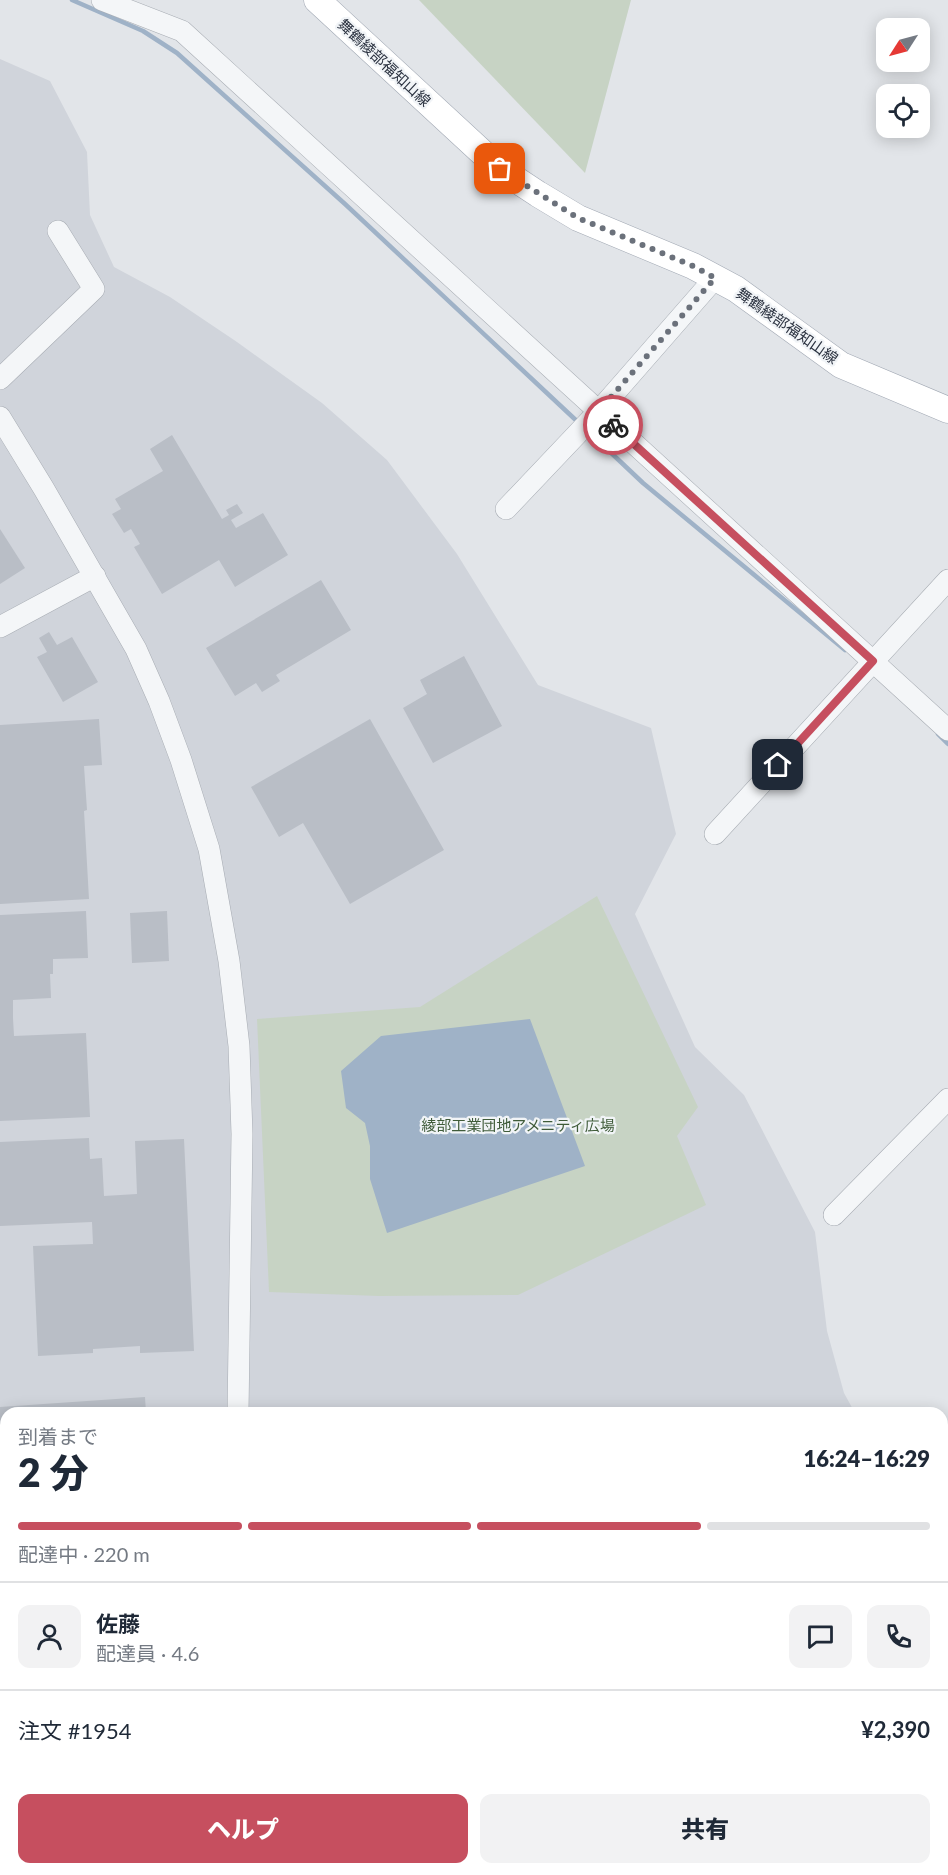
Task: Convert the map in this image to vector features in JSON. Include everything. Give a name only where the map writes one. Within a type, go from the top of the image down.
[{"type":"main road","name":"舞鶴綾部福知山線","points":[[317,0],[500,169],[578,218],[693,266],[736,289],[841,365],[948,410]]},
{"type":"street","points":[[102,0],[182,31],[948,730]]},
{"type":"street","points":[[0,379],[94,289],[58,231]]},
{"type":"street","points":[[506,509],[598,412],[715,278]]},
{"type":"street","points":[[0,417],[95,576],[135,649],[159,701],[181,760],[209,849],[229,961],[239,1046],[242,1134],[238,1407]]},
{"type":"street","points":[[0,627],[95,576]]},
{"type":"street","points":[[715,834],[948,579]]},
{"type":"street","points":[[834,1215],[948,1099]]},
{"type":"shaded area","points":[[0,59],[50,81],[87,152],[90,215],[114,267],[170,297],[237,342],[322,403],[387,460],[457,554],[538,685],[651,728],[676,834],[635,914],[695,1047],[744,1095],[815,1232],[827,1331],[844,1393],[852,1407],[0,1407]]},
{"type":"green space","points":[[419,0],[631,0],[585,173]]},
{"type":"green space","name":"綾部工業団地アメニティ広場","points":[[597,896],[698,1107],[677,1136],[706,1205],[518,1295],[379,1296],[269,1292],[257,1019],[420,1007]]},
{"type":"water","points":[[530,1019],[585,1166],[387,1233],[370,1179],[370,1146],[365,1123],[346,1108],[341,1071],[381,1036]]},
{"type":"building","points":[[172,435],[222,519],[229,515],[226,510],[237,504],[243,513],[231,520],[236,528],[263,513],[288,555],[235,587],[219,560],[162,594],[134,547],[140,544],[131,529],[124,533],[112,514],[121,509],[115,499],[163,471],[150,449]]},
{"type":"building","points":[[0,529],[25,568],[0,584]]},
{"type":"building","points":[[321,580],[351,630],[276,675],[280,681],[262,692],[256,683],[235,696],[206,648]]},
{"type":"building","points":[[49,632],[57,645],[72,637],[98,682],[63,702],[37,657],[47,652],[39,638]]},
{"type":"building","points":[[464,656],[502,726],[433,763],[403,708],[427,694],[420,680]]},
{"type":"building","points":[[99,719],[102,765],[84,766],[89,899],[0,904],[0,725]]},
{"type":"building","points":[[370,719],[444,850],[350,904],[303,823],[279,837],[251,787]]},
{"type":"building","points":[[86,911],[88,958],[53,959],[53,974],[50,974],[51,998],[13,1000],[13,1018],[14,1036],[86,1033],[90,1117],[0,1121],[0,915]]},
{"type":"building","points":[[167,911],[169,961],[132,963],[130,913]]},
{"type":"building","points":[[89,1138],[90,1159],[102,1158],[104,1196],[137,1194],[135,1141],[184,1139],[194,1351],[140,1353],[140,1346],[93,1349],[93,1353],[38,1356],[33,1246],[93,1244],[92,1222],[0,1226],[0,1142]]},
{"type":"building","points":[[145,1397],[146,1407],[0,1407]]},
{"type":"waterway","points":[[72,0],[143,31],[177,53],[345,204],[580,424]]},
{"type":"waterway","points":[[589,432],[643,483],[845,650]]},
{"type":"waterway","points":[[938,734],[948,744]]},
{"type":"way so far","points":[[500,169],[578,218],[693,266],[715,278],[598,412],[613,425]]},
{"type":"route","points":[[613,425],[873,661],[778,765]]}]
